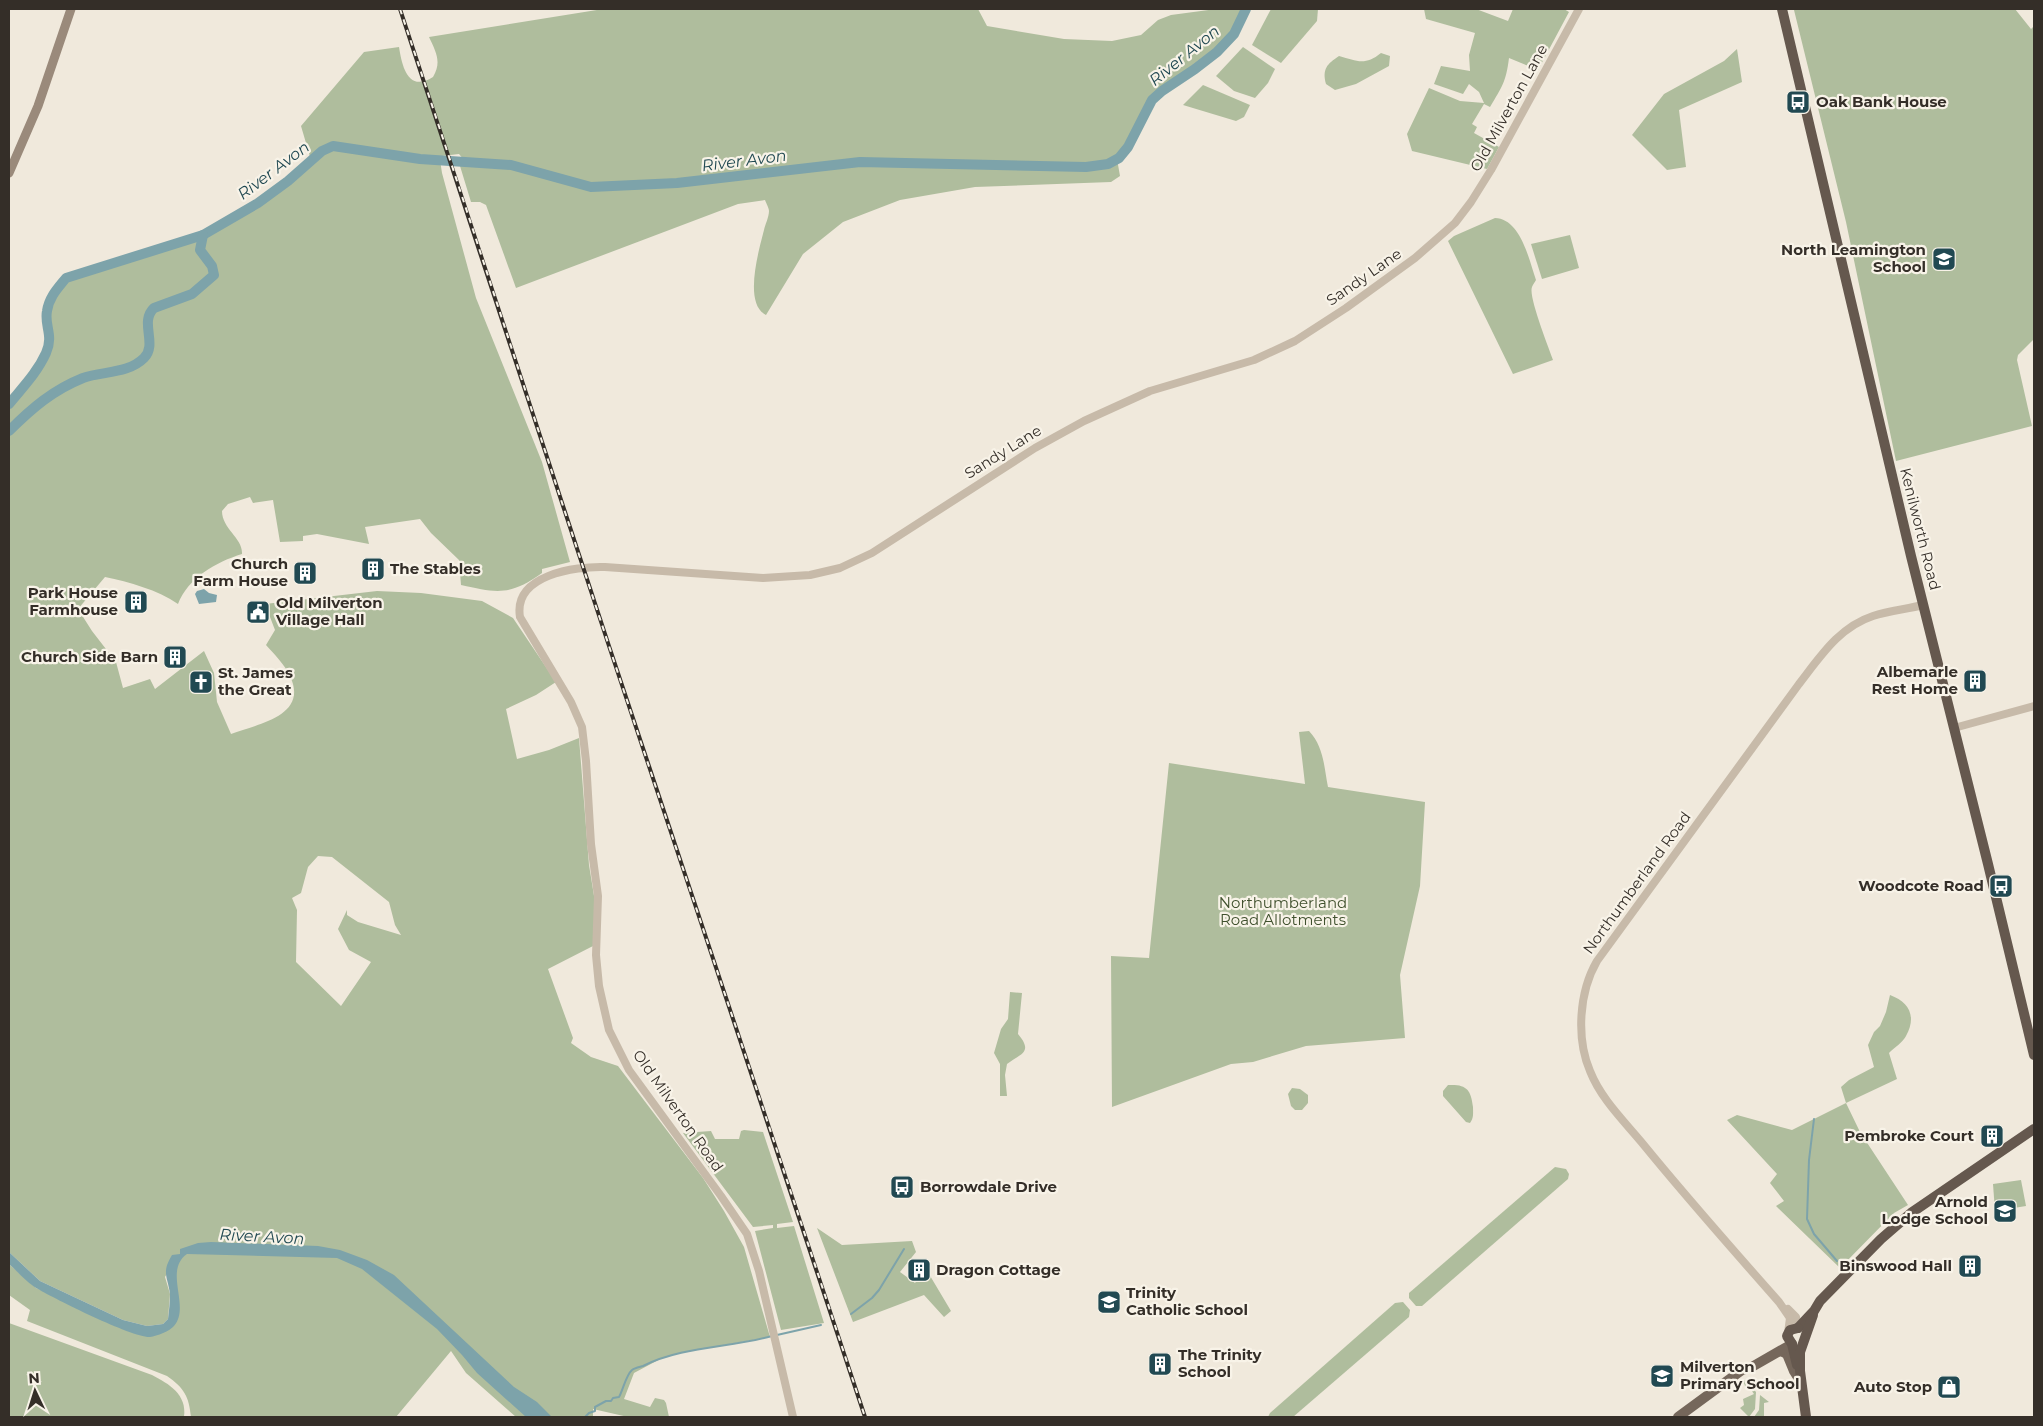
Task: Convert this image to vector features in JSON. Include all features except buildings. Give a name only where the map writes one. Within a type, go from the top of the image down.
[{"type":"highway","name":"Kenilworth Road","points":[[1782,9],[1923,605],[2034,1055]]},
{"type":"highway","points":[[1791,1335],[1811,1314],[1820,1301],[1901,1221],[1930,1199],[2034,1129]]},
{"type":"highway","points":[[1800,1370],[1803,1340],[1811,1314]]},
{"type":"highway","points":[[1791,1335],[1797,1345],[1803,1340]]},
{"type":"highway","points":[[1791,1335],[1800,1370],[1806,1417]]},
{"type":"main road","points":[[9,173],[38,106],[71,9]]},
{"type":"main road","points":[[1742,1370],[1750,1368],[1781,1351],[1791,1335]]},
{"type":"main road","points":[[1678,1417],[1742,1370],[1746,1364],[1791,1335]]},
{"type":"main road","points":[[1781,1351],[1788,1355],[1794,1371],[1801,1382]]},
{"type":"street","name":"Old Milverton Lane","points":[[1459,218],[1495,164],[1579,9]]},
{"type":"street","name":"Sandy Lane","points":[[529,588],[549,576],[571,569],[598,567],[763,578],[815,575],[845,566],[887,543],[1035,448],[1084,421],[1160,387],[1262,357],[1306,334],[1415,258],[1459,218]]},
{"type":"street","name":"Old Milverton Road","points":[[529,588],[520,606],[520,617],[571,702],[582,732],[591,844],[598,896],[597,965],[607,1022],[629,1070],[722,1196],[747,1234],[754,1250],[793,1417]]},
{"type":"street","name":"Northumberland Road","points":[[1791,1335],[1790,1318],[1779,1302],[1655,1159],[1600,1091],[1589,1070],[1583,1046],[1582,1020],[1585,992],[1592,970],[1601,955],[1799,684],[1832,642],[1846,630],[1866,619],[1923,605]]},
{"type":"street","points":[[1954,728],[2034,706]]},
{"type":"street","name":"Northumberland Road","points":[[1779,1302],[1794,1315]]},
{"type":"street","points":[[1791,1335],[1794,1315],[1802,1318],[1811,1314]]},
{"type":"green space","points":[[603,9],[978,9],[987,26],[1064,39],[1112,41],[1141,35],[1158,20],[1171,15],[1216,9],[1246,9],[1234,34],[1212,55],[1162,91],[1150,103],[1128,147],[1112,161],[1117,159],[1120,176],[1111,182],[975,187],[900,200],[843,222],[803,254],[766,315],[759,309],[755,300],[754,289],[756,263],[769,213],[765,200],[738,204],[516,288],[486,205],[480,202],[471,202],[460,166],[465,161],[459,154],[442,156],[440,160],[442,173],[476,298],[542,462],[570,562],[542,569],[542,573],[521,586],[512,589],[494,591],[474,588],[461,585],[459,560],[431,533],[420,519],[365,527],[369,544],[317,534],[303,536],[303,541],[280,542],[273,500],[253,503],[250,497],[228,504],[222,511],[225,523],[239,543],[242,554],[213,566],[204,572],[189,586],[178,604],[143,587],[105,577],[78,609],[116,662],[123,688],[150,679],[155,689],[204,651],[214,673],[217,702],[231,734],[267,722],[287,709],[293,701],[294,690],[290,676],[266,645],[275,630],[265,604],[377,591],[421,593],[482,601],[513,618],[556,682],[536,695],[506,709],[517,759],[549,750],[579,738],[589,865],[595,902],[593,946],[548,969],[573,1038],[571,1043],[591,1057],[618,1066],[703,1178],[744,1247],[770,1337],[679,1353],[662,1358],[634,1373],[624,1399],[650,1407],[655,1398],[664,1400],[669,1417],[628,1417],[593,1409],[593,1417],[516,1417],[466,1373],[451,1351],[396,1417],[191,1417],[185,1393],[167,1376],[27,1321],[30,1310],[9,1295],[9,1264],[36,1288],[149,1337],[171,1320],[172,1265],[165,1277],[170,1294],[168,1319],[163,1324],[147,1326],[123,1320],[40,1281],[9,1252],[9,404],[34,374],[46,353],[49,341],[46,316],[48,306],[54,293],[66,278],[203,235],[258,203],[288,181],[311,160],[301,126],[364,52],[399,47],[404,69],[408,75],[412,80],[424,81],[433,77],[438,62],[436,52],[429,37]],"holes":[[[318,856],[332,857],[389,902],[395,925],[401,935],[358,922],[347,915],[347,910],[338,929],[349,950],[371,962],[341,1006],[296,962],[297,910],[292,898],[301,893],[308,867]]]},
{"type":"green space","points":[[1271,9],[1318,9],[1317,21],[1281,63],[1252,45]]},
{"type":"green space","points":[[1424,9],[1476,9],[1508,21],[1513,9],[1564,9],[1569,12],[1538,70],[1509,58],[1505,79],[1498,94],[1490,107],[1484,104],[1472,124],[1477,127],[1474,133],[1499,147],[1487,169],[1412,151],[1407,134],[1429,88],[1460,101],[1484,103],[1479,92],[1469,84],[1463,94],[1434,84],[1441,66],[1470,71],[1469,55],[1475,33],[1426,19]]},
{"type":"green space","points":[[2015,9],[2031,29],[2034,26],[2034,339],[2018,355],[2017,360],[2032,426],[1896,461],[1846,222],[1794,10]]},
{"type":"green space","points":[[1243,47],[1275,69],[1268,83],[1255,98],[1234,91],[1216,76]]},
{"type":"green space","points":[[1737,49],[1742,82],[1679,110],[1686,167],[1667,170],[1632,135],[1664,94],[1724,61]]},
{"type":"green space","points":[[1381,53],[1390,56],[1389,66],[1356,84],[1335,90],[1326,84],[1326,67],[1339,56],[1356,61],[1365,61]]},
{"type":"green space","points":[[1203,85],[1250,105],[1244,117],[1236,121],[1183,105]]},
{"type":"green space","points":[[1495,218],[1504,220],[1511,225],[1523,242],[1536,280],[1532,287],[1533,301],[1553,360],[1513,374],[1448,241],[1454,236]]},
{"type":"green space","points":[[1570,235],[1579,268],[1542,279],[1531,244]]},
{"type":"green space","name":"Northumberland Road Allotments","points":[[1309,731],[1321,750],[1328,787],[1425,802],[1420,886],[1400,975],[1405,1038],[1306,1046],[1253,1062],[1231,1064],[1112,1107],[1111,956],[1149,958],[1169,763],[1305,784],[1299,732]]},
{"type":"green space","points":[[1010,992],[1022,993],[1018,1034],[1023,1040],[1025,1049],[1007,1064],[1005,1075],[1007,1096],[1000,1096],[1000,1064],[994,1053],[1001,1029],[1008,1019]]},
{"type":"green space","points":[[1890,995],[1897,998],[1909,1011],[1911,1022],[1906,1036],[1889,1053],[1897,1079],[1846,1103],[1841,1087],[1849,1080],[1874,1067],[1868,1045],[1874,1032],[1880,1026]]},
{"type":"green space","points":[[1448,1085],[1459,1085],[1469,1092],[1473,1107],[1473,1117],[1470,1123],[1466,1122],[1443,1096],[1443,1091]]},
{"type":"green space","points":[[1292,1088],[1300,1089],[1308,1095],[1308,1103],[1302,1110],[1295,1110],[1291,1106],[1288,1094]]},
{"type":"green space","points":[[1846,1103],[1860,1132],[1908,1205],[1894,1213],[1840,1268],[1776,1206],[1784,1201],[1770,1183],[1777,1174],[1727,1120],[1737,1115],[1792,1130]]},
{"type":"green space","points":[[711,1131],[715,1139],[739,1139],[741,1131],[763,1132],[793,1222],[777,1224],[777,1228],[794,1226],[824,1323],[781,1330],[755,1231],[773,1228],[773,1225],[753,1227],[683,1133]]},
{"type":"green space","points":[[1555,1167],[1566,1169],[1569,1174],[1568,1179],[1422,1306],[1416,1306],[1409,1298],[1409,1293]]},
{"type":"green space","points":[[2021,1180],[2026,1206],[1995,1211],[1993,1184]]},
{"type":"green space","points":[[817,1228],[842,1245],[912,1241],[916,1252],[900,1272],[915,1283],[926,1269],[951,1311],[944,1317],[924,1295],[853,1322]]},
{"type":"green space","points":[[1403,1302],[1410,1310],[1409,1317],[1293,1417],[1268,1417],[1270,1413],[1395,1303]]},
{"type":"green space","points":[[9,1323],[152,1375],[165,1382],[180,1396],[183,1402],[184,1417],[9,1417]]},
{"type":"green space","points":[[1745,1380],[1756,1392],[1755,1409],[1749,1417],[1740,1408],[1744,1405],[1743,1399],[1754,1394],[1749,1387],[1746,1389],[1744,1383],[1735,1389]]},
{"type":"green space","points":[[1760,1395],[1769,1402],[1764,1403],[1764,1417],[1754,1417],[1759,1410]]},
{"type":"water","points":[[204,589],[209,593],[217,595],[216,602],[199,604],[195,594],[197,591]]},
{"type":"water","points":[[198,1243],[318,1246],[340,1250],[367,1260],[394,1275],[514,1387],[537,1402],[552,1417],[526,1417],[477,1373],[437,1329],[362,1269],[337,1258],[187,1254],[180,1261],[177,1270],[180,1309],[178,1318],[170,1330],[150,1337],[141,1336],[112,1325],[60,1301],[34,1287],[9,1264],[9,1252],[40,1281],[123,1320],[147,1326],[163,1324],[168,1319],[170,1294],[166,1271],[172,1255],[180,1254],[180,1249]]},
{"type":"waterway","name":"River Avon","points":[[9,404],[34,374],[46,353],[49,341],[46,316],[48,306],[54,293],[66,278],[203,235],[258,203],[288,181],[322,151],[333,146],[420,159],[511,165],[591,187],[677,183],[860,162],[1086,167],[1108,164],[1119,158],[1128,147],[1152,100],[1217,52],[1234,34],[1246,9]]},
{"type":"waterway","name":"River Avon","points":[[9,431],[35,407],[62,388],[83,378],[123,370],[144,358],[149,346],[148,320],[154,308],[192,294],[214,275],[212,266],[200,250],[203,235]]},
{"type":"waterway","points":[[1814,1119],[1809,1160],[1807,1219],[1814,1234],[1837,1261]]},
{"type":"waterway","points":[[851,1314],[872,1298],[879,1290],[904,1249]]},
{"type":"waterway","points":[[777,1335],[821,1325]]},
{"type":"waterway","points":[[585,1417],[595,1411],[595,1407],[619,1397],[632,1370],[658,1359],[690,1351],[772,1336]]},
{"type":"railway","points":[[400,9],[865,1417]]},
{"type":"place","name":"Oak Bank House","points":[[1798,102]]},
{"type":"place","name":"North Leamington School","points":[[1944,259]]},
{"type":"place","name":"The Stables","points":[[373,569]]},
{"type":"place","name":"Church Farm House","points":[[305,573]]},
{"type":"place","name":"Park House Farmhouse","points":[[136,602]]},
{"type":"place","name":"Old Milverton Village Hall","points":[[258,612]]},
{"type":"place","name":"Church Side Barn","points":[[175,657]]},
{"type":"place","name":"Albemarle Rest Home","points":[[1975,681]]},
{"type":"place","name":"St. James the Great","points":[[201,682]]},
{"type":"place","name":"Woodcote Road","points":[[2001,886]]},
{"type":"place","name":"Pembroke Court","points":[[1992,1136]]},
{"type":"place","name":"Borrowdale Drive","points":[[902,1187]]},
{"type":"place","name":"Arnold Lodge School","points":[[2005,1211]]},
{"type":"place","name":"Binswood Hall","points":[[1970,1266]]},
{"type":"place","name":"Dragon Cottage","points":[[919,1270]]},
{"type":"place","name":"Trinity Catholic School","points":[[1109,1302]]},
{"type":"place","name":"The Trinity School","points":[[1160,1364]]},
{"type":"place","name":"Milverton Primary School","points":[[1662,1376]]},
{"type":"place","name":"Auto Stop","points":[[1949,1387]]}]
